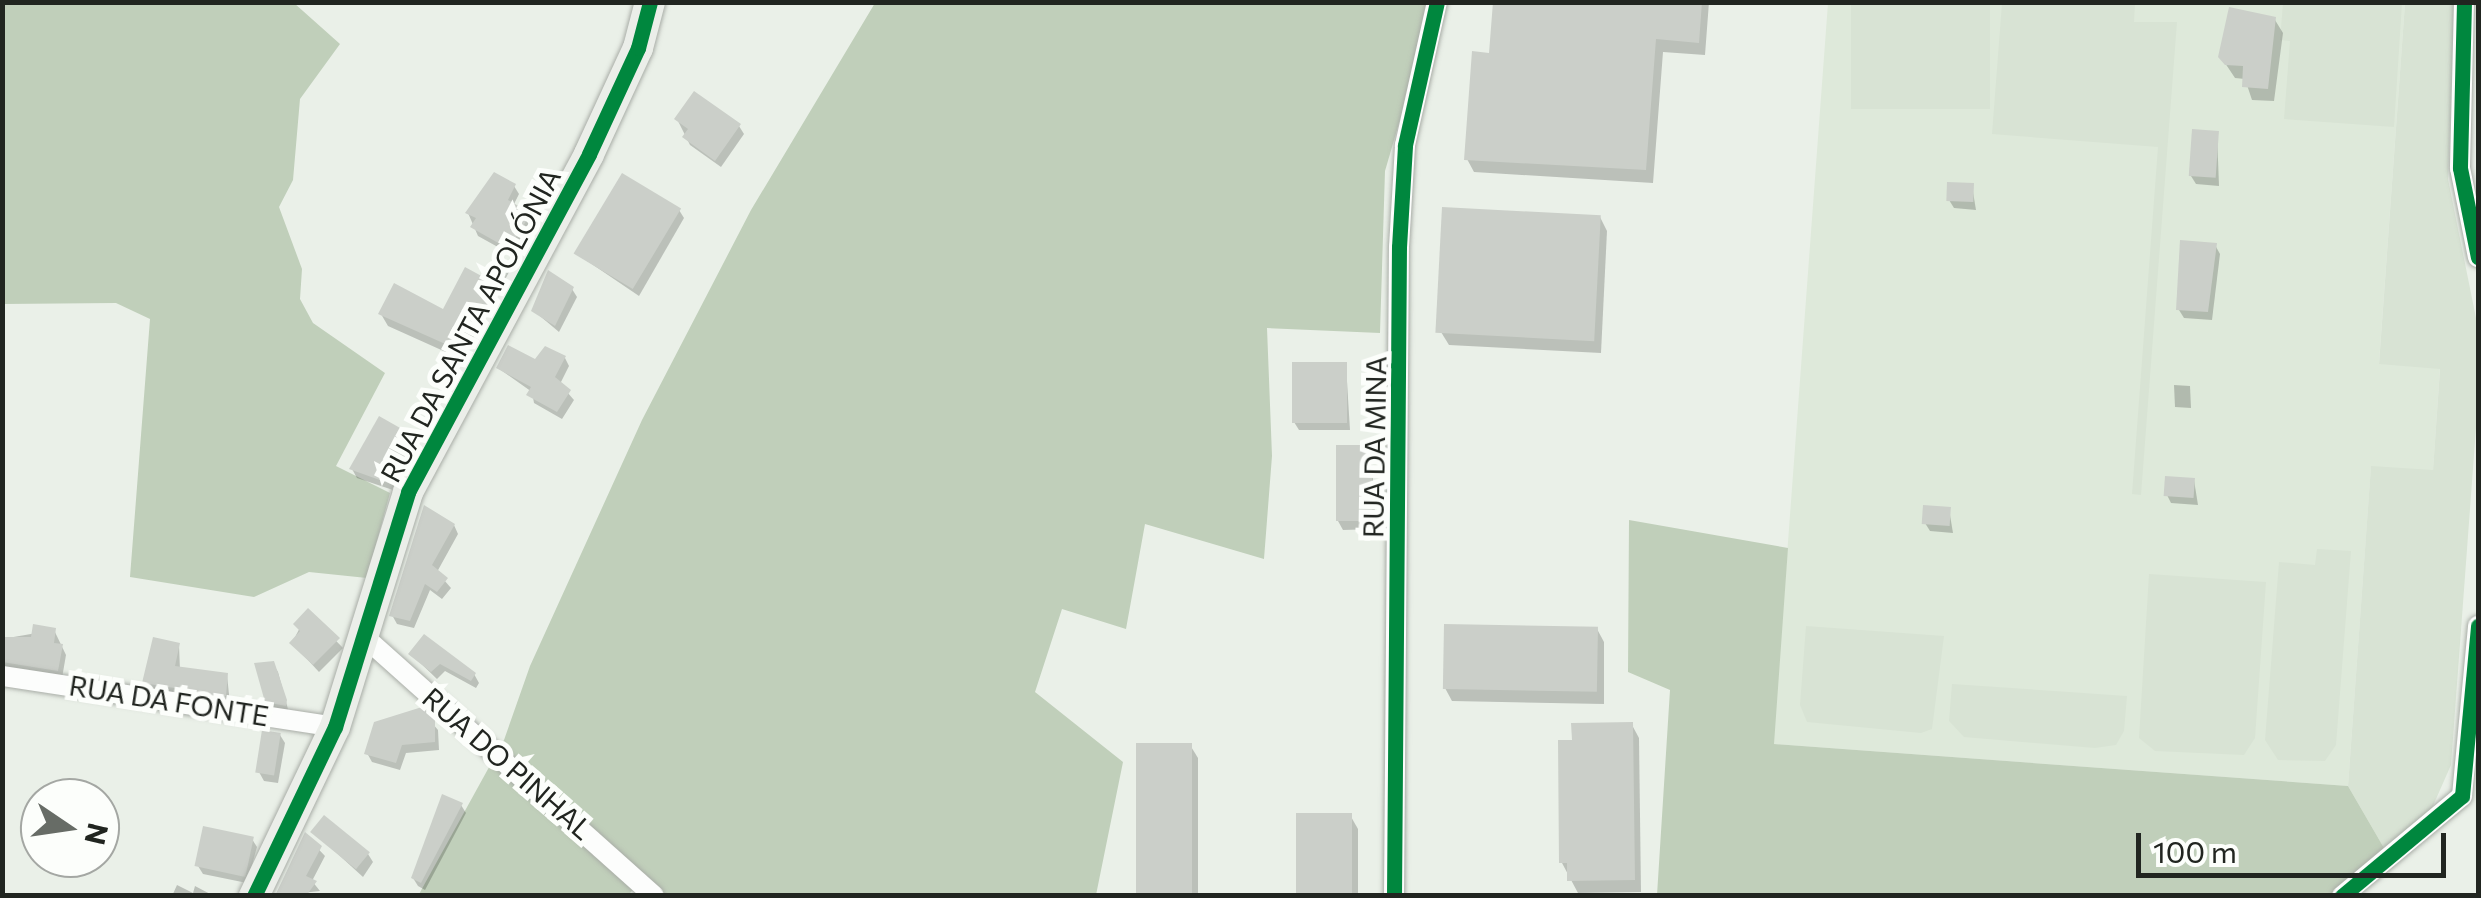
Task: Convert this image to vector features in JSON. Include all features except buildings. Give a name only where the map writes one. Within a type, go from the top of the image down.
[{"type":"street","name":"RUA DA SANTA APOLÓNIA","points":[[254,896],[335,727],[360,633],[408,492],[589,154],[638,48],[650,2]]},
{"type":"street","name":"RUA DA MINA","points":[[1394,896],[1399,247],[1405,145],[1437,2]]},
{"type":"street","points":[[2464,2],[2460,168],[2478,257]]},
{"type":"street","points":[[2342,896],[2462,796],[2478,626]]},
{"type":"street","name":"RUA DO PINHAL","points":[[360,633],[654,896]]},
{"type":"street","name":"RUA DA FONTE","points":[[2,676],[335,727]]},
{"type":"shaded area","points":[[2,3],[294,3],[340,44],[300,99],[293,180],[279,207],[302,269],[300,299],[313,323],[385,373],[336,466],[390,493],[367,578],[309,572],[254,597],[130,577],[150,319],[116,303],[3,304]]},
{"type":"shaded area","points":[[875,3],[1434,3],[1385,171],[1380,333],[1267,328],[1272,456],[1264,559],[1145,524],[1126,629],[1062,609],[1035,692],[1123,762],[1096,895],[664,896],[642,874],[629,895],[418,896],[504,740],[530,666],[642,420],[751,210]]},
{"type":"shaded area","points":[[1828,3],[2405,3],[2379,363],[2440,368],[2433,471],[2371,467],[2348,786],[1773,744]]},
{"type":"shaded area","points":[[1851,3],[1990,3],[1990,109],[1851,109]]},
{"type":"shaded area","points":[[2002,3],[2135,3],[2134,22],[2177,22],[2141,495],[2132,494],[2158,147],[1992,134]]},
{"type":"shaded area","points":[[2283,3],[2402,3],[2394,127],[2284,119],[2290,41],[2280,40]]},
{"type":"shaded area","points":[[2405,3],[2454,3],[2448,179],[2478,328],[2478,401],[2451,765],[2432,808],[2384,848],[2348,786],[2371,466],[2433,470],[2440,369],[2379,364]]},
{"type":"shaded area","points":[[1629,520],[1788,548],[1774,744],[2348,786],[2384,848],[2340,895],[1657,895],[1670,690],[1628,672]]},
{"type":"shaded area","points":[[2317,549],[2351,551],[2336,745],[2325,761],[2278,760],[2265,740],[2279,562],[2315,565]]},
{"type":"shaded area","points":[[2149,574],[2266,582],[2255,738],[2244,755],[2155,751],[2139,738]]},
{"type":"shaded area","points":[[1806,626],[1944,636],[1932,729],[1921,733],[1807,722],[1800,705]]},
{"type":"shaded area","points":[[1952,684],[2127,696],[2124,731],[2116,745],[2095,748],[1964,737],[1949,721]]},
{"type":"cycle path","points":[[254,896],[335,727],[408,492],[589,154],[638,48],[650,2]]},
{"type":"cycle path","points":[[1394,896],[1399,247],[1405,145],[1437,2]]},
{"type":"cycle path","points":[[2464,2],[2460,168],[2478,257]]},
{"type":"cycle path","points":[[2342,896],[2462,796],[2478,626]]}]
